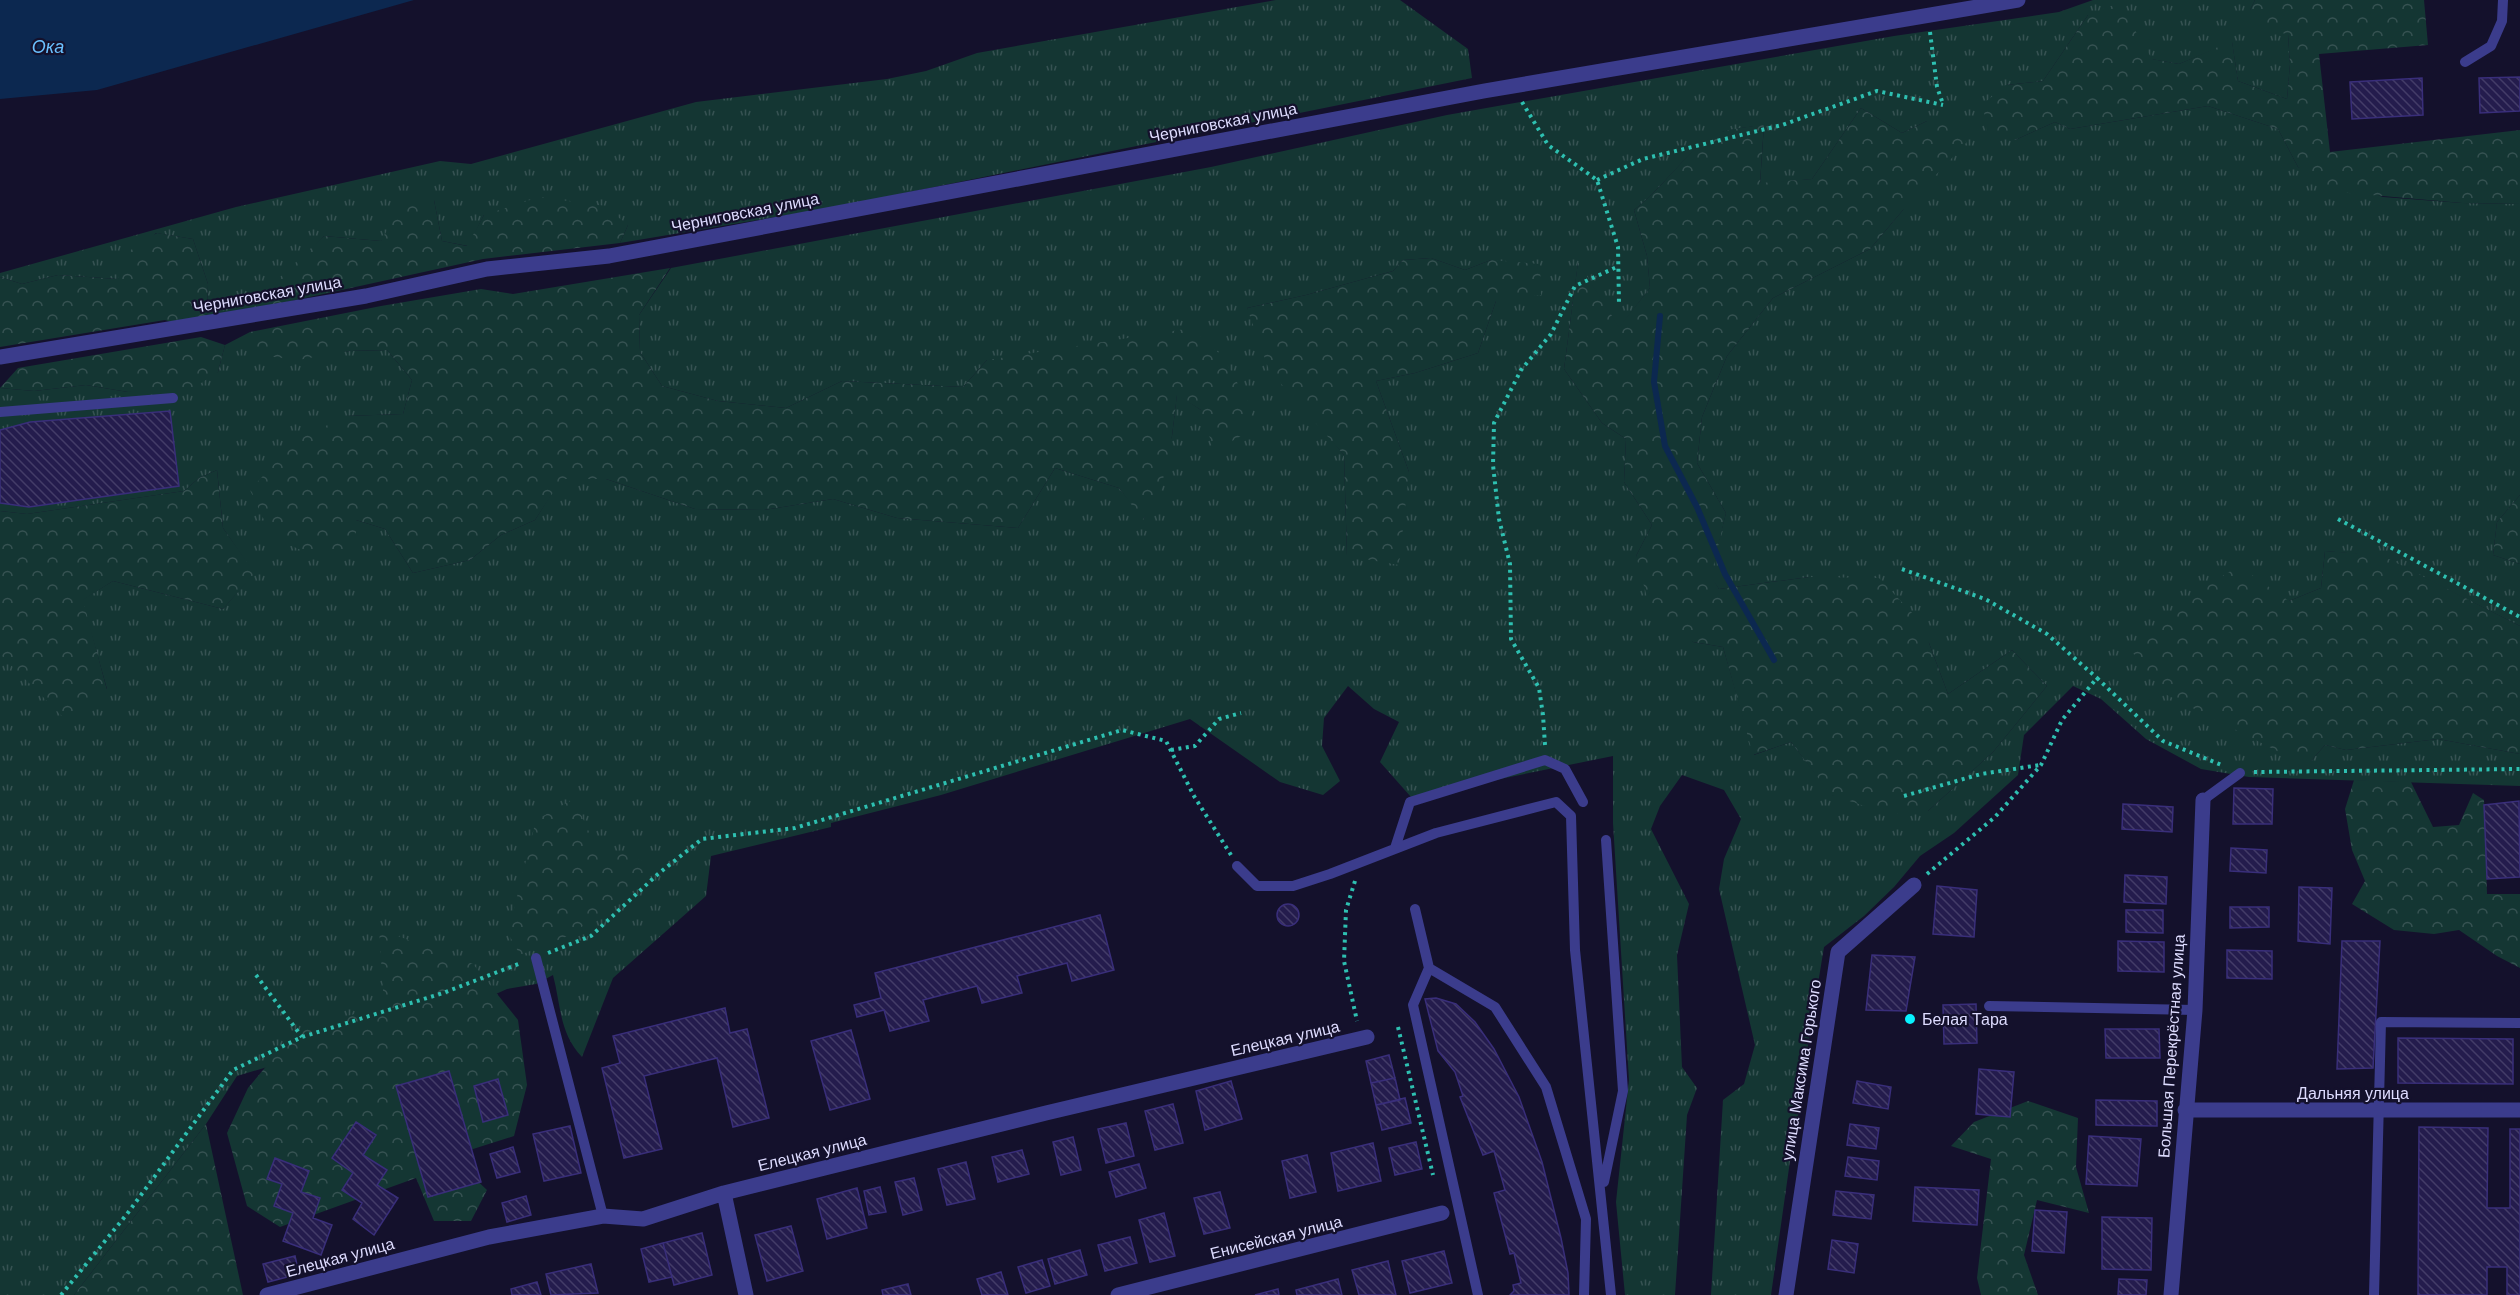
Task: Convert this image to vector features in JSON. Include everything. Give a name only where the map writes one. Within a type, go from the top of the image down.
[{"type":"street","points":[[1928,17],[2018,0]]},
{"type":"street","name":"Черниговская улица","points":[[0,357],[366,296],[487,269],[609,256],[1496,89],[1928,17]]},
{"type":"street","name":"Большая Перекрёстная улица","points":[[2171,1295],[2194,1010],[2203,800]]},
{"type":"street","name":"улица Максима Горького","points":[[1786,1295],[1838,952],[1914,885]]},
{"type":"street","name":"Елецкая улица","points":[[267,1295],[489,1237],[603,1216],[643,1219],[724,1193],[1058,1110],[1364,1038]]},
{"type":"street","name":"Дальняя улица","points":[[2185,1110],[2520,1110]]},
{"type":"street","points":[[724,1193],[746,1295]]},
{"type":"street","name":"Енисейская улица","points":[[1119,1295],[1442,1213]]},
{"type":"lane","points":[[2465,62],[2491,46],[2502,21],[2503,0]]},
{"type":"lane","points":[[0,412],[173,398]]},
{"type":"lane","points":[[1395,848],[1410,802],[1545,760],[1565,769],[1583,802]]},
{"type":"lane","points":[[2203,800],[2240,772]]},
{"type":"lane","points":[[1237,866],[1257,886],[1293,886],[1436,834],[1556,802],[1571,816],[1575,950],[1611,1295]]},
{"type":"lane","points":[[1602,1194],[1623,1091],[1606,840]]},
{"type":"lane","points":[[1415,909],[1429,968],[1413,1005],[1478,1295]]},
{"type":"lane","points":[[536,958],[603,1216]]},
{"type":"lane","points":[[1429,968],[1495,1007],[1546,1087],[1586,1219],[1584,1295]]},
{"type":"lane","points":[[1989,1006],[2194,1010]]},
{"type":"lane","points":[[2374,1295],[2382,1022],[2520,1023]]},
{"type":"path","points":[[1597,180],[1643,159],[1782,125],[1877,91],[1943,105],[1937,87],[1928,17]]},
{"type":"path","points":[[1496,89],[1518,97],[1548,145],[1597,180],[1618,247],[1619,304]]},
{"type":"path","points":[[1545,760],[1544,715],[1539,688],[1511,639],[1510,564],[1499,519],[1492,465],[1494,423],[1521,370],[1551,334],[1575,286],[1619,266]]},
{"type":"path","points":[[2338,519],[2520,617]]},
{"type":"path","points":[[1902,569],[1986,599],[2047,634],[2163,741],[2240,772],[2520,769]]},
{"type":"path","points":[[1914,885],[1995,817],[2041,765],[2062,720],[2097,678]]},
{"type":"path","points":[[1171,750],[1196,746],[1219,719],[1241,713]]},
{"type":"path","points":[[61,1295],[127,1214],[232,1070],[302,1037],[443,993],[591,936],[657,874],[702,839],[795,828],[1122,730],[1166,741],[1194,796],[1237,866]]},
{"type":"path","points":[[1904,796],[1981,774],[2041,765]]},
{"type":"path","points":[[1361,861],[1346,910],[1344,961],[1364,1038]]},
{"type":"path","points":[[256,975],[302,1037]]},
{"type":"path","points":[[1398,1027],[1434,1178]]},
{"type":"green space","points":[[1276,0],[1400,0],[1468,49],[1472,78],[836,207],[620,243],[628,225],[484,215],[468,246],[442,241],[434,200],[381,241],[324,236],[255,309],[207,319],[208,284],[193,239],[156,233],[118,279],[58,275],[22,284],[0,277],[0,273],[236,207],[440,161],[471,164],[696,102],[887,79],[926,71],[977,53]]},
{"type":"green space","points":[[2093,0],[2255,0],[2250,10],[2288,34],[2290,64],[2287,99],[2238,81],[2232,42],[2179,64],[2151,59],[2088,15],[2043,81],[2006,85],[2015,140],[2055,122],[2070,129],[2208,106],[2278,129],[2298,167],[2383,197],[2462,203],[2520,204],[2520,495],[2497,522],[2493,555],[2520,564],[2520,626],[2381,556],[2325,551],[2321,588],[2289,601],[2311,761],[2325,745],[2346,750],[2438,739],[2520,754],[2520,786],[2249,777],[2201,769],[2146,739],[2101,699],[2073,686],[2024,735],[2018,775],[1954,833],[1920,856],[1894,887],[1864,916],[1824,947],[1771,1295],[1711,1295],[1723,1100],[1744,1084],[1755,1045],[1719,889],[1724,859],[1741,819],[1724,790],[1682,775],[1660,806],[1651,829],[1689,904],[1677,955],[1682,1067],[1697,1088],[1687,1115],[1675,1295],[1625,1295],[1616,1202],[1629,1080],[1613,823],[1613,756],[1411,797],[1380,762],[1399,722],[1374,709],[1348,686],[1324,718],[1322,746],[1340,781],[1323,795],[1280,782],[1190,719],[941,795],[831,823],[831,827],[711,856],[706,896],[613,978],[582,1057],[574,1048],[565,1028],[553,975],[536,984],[507,989],[467,1007],[237,1076],[206,1124],[74,1295],[0,1295],[0,654],[107,689],[82,600],[113,581],[223,609],[254,573],[223,528],[217,470],[199,478],[184,491],[27,514],[0,511],[0,388],[34,391],[86,385],[128,392],[218,372],[225,345],[250,332],[250,354],[387,350],[412,380],[403,414],[346,416],[356,520],[385,529],[413,573],[470,560],[501,535],[535,520],[561,479],[606,479],[695,509],[764,510],[833,499],[897,518],[1018,528],[1055,468],[1119,488],[1144,519],[1172,436],[1177,394],[1201,410],[1223,357],[987,360],[963,387],[842,381],[786,408],[718,401],[662,386],[640,352],[639,315],[671,268],[1211,167],[1447,115],[1894,36],[2059,12]],"holes":[[[1861,108],[1902,133],[1927,121],[1903,210],[1870,249],[1773,298],[1727,356],[1702,417],[1697,463],[1726,513],[1710,576],[1719,589],[1809,577],[1929,643],[1948,694],[2012,650],[2047,686],[1993,752],[1928,811],[1832,795],[1791,742],[1754,755],[1723,647],[1693,642],[1636,556],[1652,525],[1624,482],[1626,439],[1602,423],[1564,369],[1578,263],[1619,328],[1650,288],[1647,256],[1634,210],[1692,152],[1718,134],[1764,125],[1760,184],[1812,179]],[[1431,258],[1465,270],[1491,260],[1496,301],[1478,353],[1415,373],[1376,381],[1409,472],[1347,556],[1344,455],[1311,415],[1247,308],[1306,295],[1393,271],[1403,260]]]},
{"type":"green space","points":[[2255,0],[2424,0],[2428,45],[2319,54],[2330,152],[2520,130],[2520,204],[2462,203],[2337,192],[2298,167],[2278,129],[2208,106],[2070,129],[2055,122],[2015,140],[1987,134],[1983,104],[2006,85],[2043,81],[2088,15],[2119,3],[2152,59],[2179,64],[2232,41],[2238,81],[2287,99],[2290,64],[2288,34],[2252,29],[2250,10]]},
{"type":"green space","points":[[1861,108],[1902,133],[1927,121],[1964,118],[1966,143],[1870,249],[1773,298],[1727,356],[1702,417],[1697,463],[1726,513],[1711,576],[1719,589],[1809,577],[1879,578],[1913,614],[1929,643],[1948,694],[2012,650],[2047,686],[1993,752],[1928,811],[1889,814],[1831,795],[1791,742],[1753,755],[1723,647],[1693,642],[1648,601],[1636,556],[1652,525],[1624,482],[1626,439],[1602,423],[1564,369],[1578,262],[1619,327],[1650,288],[1647,256],[1634,210],[1702,143],[1718,133],[1764,124],[1760,183],[1812,179]]},
{"type":"green space","points":[[406,197],[434,200],[442,241],[467,246],[484,215],[539,197],[604,206],[628,225],[620,243],[483,259],[255,309],[265,291],[324,236],[381,241]]},
{"type":"green space","points":[[157,233],[193,239],[208,284],[207,319],[177,324],[165,320],[0,347],[0,277],[22,284],[58,275],[118,279],[123,255]]},
{"type":"green space","points":[[1431,258],[1465,270],[1491,260],[1540,264],[1541,295],[1496,301],[1478,353],[1415,373],[1376,381],[1409,472],[1399,565],[1347,556],[1344,455],[1269,370],[1247,308],[1306,295],[1393,271],[1403,260]]},
{"type":"green space","points":[[670,268],[639,315],[640,352],[662,386],[718,401],[786,408],[842,381],[963,387],[987,360],[1192,328],[1223,357],[1253,411],[1243,435],[1214,451],[1201,410],[1177,395],[1172,436],[1160,494],[1143,520],[1119,488],[1055,468],[1018,528],[897,518],[833,499],[764,510],[695,509],[606,479],[562,479],[535,520],[501,535],[470,560],[413,573],[385,529],[356,520],[356,554],[314,556],[272,537],[250,490],[295,441],[346,416],[403,414],[412,380],[387,350],[349,351],[298,360],[250,354],[250,332],[481,289],[513,294]]},
{"type":"green space","points":[[201,337],[225,345],[218,372],[192,389],[128,392],[86,385],[34,391],[0,388],[18,368]]},
{"type":"green space","points":[[217,470],[223,528],[255,573],[223,609],[113,581],[83,600],[107,690],[69,723],[0,654],[0,511],[27,514],[184,491],[199,478]]},
{"type":"green space","points":[[2520,495],[2520,564],[2493,555],[2497,522]]},
{"type":"green space","points":[[2325,551],[2381,555],[2520,626],[2520,754],[2438,739],[2346,750],[2325,745],[2311,761],[2297,761],[2167,695],[2132,652],[2188,597],[2239,566],[2289,601],[2321,588]]},
{"type":"green space","points":[[2354,780],[2411,782],[2433,827],[2459,825],[2473,793],[2484,800],[2487,894],[2520,894],[2520,968],[2497,956],[2459,930],[2434,934],[2394,930],[2352,904],[2365,881],[2352,850],[2345,809]]},
{"type":"green space","points":[[574,799],[594,843],[657,866],[573,934],[520,955],[508,933],[536,820]]},
{"type":"green space","points":[[379,929],[473,964],[518,1020],[527,1085],[514,1136],[451,1156],[487,1190],[471,1221],[434,1221],[416,1178],[280,1227],[247,1206],[227,1133],[248,1088],[295,1032],[384,1005]]},
{"type":"green space","points":[[2028,1101],[2078,1118],[2076,1167],[2089,1213],[2037,1200],[2024,1255],[2038,1295],[1981,1295],[1977,1278],[1991,1159],[1951,1146],[1974,1122]]},
{"type":"green space","points":[[206,1124],[243,1295],[74,1295]]},
{"type":"water","name":"Ока","points":[[0,0],[414,0],[97,90],[0,99]]},
{"type":"building","points":[[2520,77],[2520,111],[2480,113],[2479,78]]},
{"type":"building","points":[[2422,78],[2423,115],[2352,119],[2350,82]]},
{"type":"building","points":[[170,411],[179,486],[29,507],[0,503],[0,430],[30,422]]},
{"type":"building","points":[[2234,788],[2273,789],[2272,824],[2233,824]]},
{"type":"building","points":[[2519,801],[2520,877],[2487,879],[2484,805]]},
{"type":"building","points":[[2123,804],[2173,807],[2172,832],[2122,829]]},
{"type":"building","points":[[2231,848],[2267,850],[2266,873],[2230,871]]},
{"type":"building","points":[[2125,875],[2167,877],[2166,904],[2124,902]]},
{"type":"building","points":[[1937,886],[1977,890],[1974,937],[1933,934]]},
{"type":"building","points":[[2299,887],[2332,888],[2330,944],[2298,941]]},
{"type":"building","points":[[1288,904],[1296,907],[1299,915],[1296,923],[1288,926],[1280,923],[1277,915],[1280,907]]},
{"type":"building","points":[[2230,907],[2269,907],[2269,927],[2230,928]]},
{"type":"building","points":[[2126,910],[2163,910],[2163,933],[2126,932]]},
{"type":"building","points":[[1100,915],[1114,970],[1072,981],[1067,963],[1017,976],[1022,993],[982,1003],[977,986],[923,1000],[929,1021],[890,1031],[884,1010],[857,1017],[854,1005],[881,998],[875,973]]},
{"type":"building","points":[[2118,941],[2164,942],[2164,972],[2118,971]]},
{"type":"building","points":[[2342,941],[2380,941],[2373,1068],[2337,1069]]},
{"type":"building","points":[[2227,950],[2272,951],[2272,979],[2227,978]]},
{"type":"building","points":[[1872,955],[1915,957],[1906,1011],[1866,1010]]},
{"type":"building","points":[[1436,998],[1456,1004],[1475,1022],[1494,1049],[1519,1097],[1542,1162],[1561,1238],[1568,1273],[1569,1295],[1510,1295],[1514,1291],[1513,1285],[1521,1283],[1514,1253],[1510,1254],[1494,1193],[1505,1190],[1494,1151],[1483,1155],[1460,1097],[1463,1096],[1455,1072],[1438,1051],[1425,999]]},
{"type":"building","points":[[1976,1004],[1977,1043],[1944,1044],[1943,1005]]},
{"type":"building","points":[[725,1008],[730,1033],[747,1029],[769,1118],[733,1127],[717,1058],[644,1076],[662,1149],[624,1158],[602,1068],[620,1063],[613,1036]]},
{"type":"building","points":[[2105,1029],[2159,1029],[2160,1058],[2106,1058]]},
{"type":"building","points":[[851,1030],[870,1099],[830,1110],[811,1041]]},
{"type":"building","points":[[2398,1038],[2513,1039],[2513,1084],[2398,1083]]},
{"type":"building","points":[[1389,1055],[1395,1078],[1371,1083],[1366,1061]]},
{"type":"building","points":[[1979,1069],[2014,1072],[2010,1117],[1976,1114]]},
{"type":"building","points":[[449,1071],[481,1182],[428,1197],[396,1086]]},
{"type":"building","points":[[1395,1078],[1400,1100],[1376,1105],[1371,1083]]},
{"type":"building","points":[[498,1079],[508,1115],[483,1122],[474,1086]]},
{"type":"building","points":[[1231,1081],[1242,1119],[1205,1130],[1196,1091]]},
{"type":"building","points":[[1857,1081],[1891,1087],[1888,1109],[1853,1103]]},
{"type":"building","points":[[1405,1098],[1411,1123],[1382,1130],[1376,1105]]},
{"type":"building","points":[[2096,1100],[2157,1101],[2157,1126],[2096,1125]]},
{"type":"building","points":[[1173,1104],[1183,1143],[1155,1150],[1145,1111]]},
{"type":"building","points":[[356,1122],[376,1135],[363,1155],[387,1170],[377,1185],[398,1198],[374,1235],[353,1219],[362,1203],[342,1190],[353,1173],[332,1158]]},
{"type":"building","points":[[1126,1123],[1134,1156],[1106,1163],[1098,1129]]},
{"type":"building","points":[[1850,1124],[1879,1128],[1876,1149],[1847,1145]]},
{"type":"building","points":[[570,1126],[581,1173],[544,1181],[533,1134]]},
{"type":"building","points":[[2419,1127],[2488,1128],[2487,1208],[2510,1208],[2510,1129],[2520,1129],[2520,1295],[2507,1295],[2507,1267],[2487,1267],[2487,1295],[2418,1295]]},
{"type":"building","points":[[2089,1136],[2141,1139],[2137,1186],[2086,1184]]},
{"type":"building","points":[[1073,1137],[1081,1170],[1061,1175],[1053,1142]]},
{"type":"building","points":[[1416,1142],[1422,1169],[1395,1175],[1389,1148]]},
{"type":"building","points":[[1373,1143],[1381,1181],[1338,1191],[1331,1153]]},
{"type":"building","points":[[513,1147],[520,1172],[497,1178],[490,1154]]},
{"type":"building","points":[[1022,1150],[1029,1174],[998,1182],[992,1157]]},
{"type":"building","points":[[1307,1155],[1316,1192],[1290,1198],[1282,1161]]},
{"type":"building","points":[[1848,1157],[1879,1161],[1877,1180],[1845,1176]]},
{"type":"building","points":[[275,1158],[309,1171],[301,1192],[320,1198],[313,1218],[332,1225],[321,1255],[283,1241],[293,1213],[274,1206],[282,1184],[267,1179]]},
{"type":"building","points":[[966,1162],[975,1199],[947,1205],[938,1169]]},
{"type":"building","points":[[1139,1164],[1146,1188],[1116,1197],[1109,1172]]},
{"type":"building","points":[[914,1178],[922,1210],[903,1215],[895,1182]]},
{"type":"building","points":[[880,1187],[886,1212],[869,1215],[864,1191]]},
{"type":"building","points":[[1915,1187],[1979,1190],[1977,1225],[1913,1221]]},
{"type":"building","points":[[857,1188],[867,1228],[827,1239],[817,1199]]},
{"type":"building","points":[[1836,1191],[1874,1195],[1871,1219],[1833,1215]]},
{"type":"building","points":[[1220,1192],[1230,1228],[1204,1234],[1194,1198]]},
{"type":"building","points":[[526,1196],[531,1215],[507,1222],[502,1203]]},
{"type":"building","points":[[2035,1210],[2067,1212],[2064,1253],[2032,1251]]},
{"type":"building","points":[[1164,1213],[1175,1256],[1150,1262],[1139,1220]]},
{"type":"building","points":[[2102,1217],[2152,1218],[2151,1270],[2102,1269]]},
{"type":"building","points":[[791,1226],[803,1271],[767,1281],[755,1235]]},
{"type":"building","points":[[702,1233],[712,1275],[674,1285],[663,1243]]},
{"type":"building","points":[[1130,1237],[1137,1263],[1105,1271],[1098,1245]]},
{"type":"building","points":[[1832,1240],[1858,1244],[1854,1273],[1828,1269]]},
{"type":"building","points":[[663,1243],[672,1277],[649,1282],[641,1249]]},
{"type":"building","points":[[1080,1250],[1087,1275],[1055,1284],[1048,1259]]},
{"type":"building","points":[[1444,1251],[1452,1283],[1410,1293],[1402,1261]]},
{"type":"building","points":[[295,1256],[299,1274],[268,1282],[263,1264]]},
{"type":"building","points":[[1042,1260],[1050,1286],[1026,1293],[1018,1267]]},
{"type":"building","points":[[1388,1261],[1396,1295],[1359,1295],[1352,1270]]},
{"type":"building","points":[[591,1264],[598,1293],[551,1295],[546,1274]]},
{"type":"building","points":[[1001,1272],[1008,1295],[982,1295],[977,1279]]},
{"type":"building","points":[[1338,1279],[1342,1295],[1297,1295],[1296,1290]]},
{"type":"building","points":[[2119,1279],[2147,1280],[2146,1295],[2118,1295]]},
{"type":"building","points":[[537,1282],[541,1295],[512,1295],[511,1289]]},
{"type":"building","points":[[908,1284],[911,1295],[883,1295],[882,1290]]},
{"type":"building","points":[[1278,1289],[1279,1295],[1255,1295]]},
{"type":"waterway","points":[[1660,316],[1654,382],[1665,446],[1697,507],[1725,574],[1774,660]]},
{"type":"place","name":"Белая Тара","points":[[1910,1019]]}]
